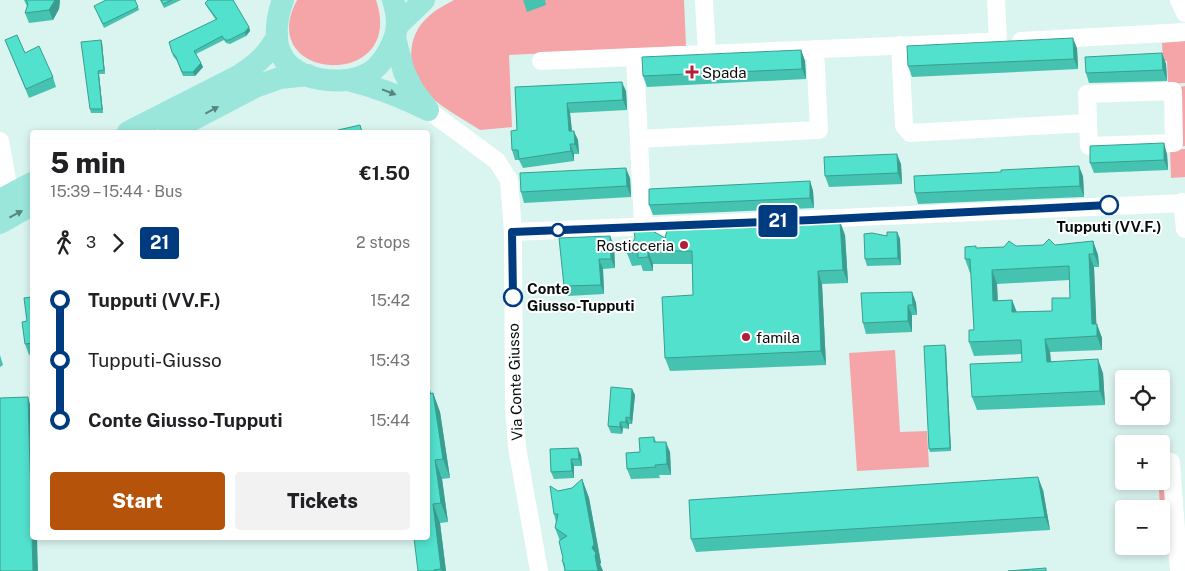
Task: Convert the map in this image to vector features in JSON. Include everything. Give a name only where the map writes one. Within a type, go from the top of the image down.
[{"type":"main road","points":[[283,0],[278,18],[277,37],[282,55],[294,69],[308,76]]},
{"type":"main road","points":[[393,0],[396,9],[396,32],[404,72],[413,90],[428,110]]},
{"type":"main road","points":[[348,80],[366,75],[379,65],[389,52],[396,32],[424,0]]},
{"type":"main road","points":[[132,130],[240,75],[257,64],[269,52],[277,37]]},
{"type":"main road","points":[[173,130],[257,86],[280,78],[308,76],[348,80],[398,95],[428,110]]},
{"type":"main road","points":[[5,198],[30,184]]},
{"type":"main road","points":[[0,223],[30,206]]},
{"type":"street","points":[[704,0],[707,53]]},
{"type":"street","points":[[996,0],[998,42]]},
{"type":"street","points":[[1179,0],[1185,13]]},
{"type":"street","points":[[541,61],[998,42],[1185,32]]},
{"type":"street","points":[[900,45],[904,126],[910,133],[1088,123]]},
{"type":"street","points":[[639,139],[819,130],[815,49]]},
{"type":"street","points":[[635,57],[643,227]]},
{"type":"street","points":[[1173,91],[1174,142],[1089,146],[1088,123],[1087,94],[1173,91]]},
{"type":"street","name":"Via Conte Giusso","points":[[428,110],[497,161],[509,180],[512,232],[514,407],[517,448],[539,571]]},
{"type":"street","points":[[0,141],[5,198]]},
{"type":"street","points":[[512,232],[1184,202],[1185,227]]},
{"type":"street","points":[[1171,462],[1181,547],[1179,571]]},
{"type":"shaded area","points":[[297,0],[376,0],[380,30],[371,50],[353,62],[332,65],[311,60],[295,48],[289,28]]},
{"type":"shaded area","points":[[454,0],[684,0],[686,46],[509,55],[512,127],[480,130],[445,108],[426,92],[415,74],[412,64],[412,44],[415,34],[428,17]]},
{"type":"shaded area","points":[[1185,41],[1185,83],[1168,84],[1167,61],[1163,61],[1162,43]]},
{"type":"shaded area","points":[[1185,86],[1185,146],[1182,146],[1180,87]]},
{"type":"shaded area","points":[[1185,149],[1185,177],[1171,178],[1170,150]]},
{"type":"shaded area","points":[[895,350],[900,432],[927,431],[929,467],[857,471],[849,353]]},
{"type":"shaded area","points":[[1159,490],[1168,490],[1169,500],[1160,500]]},
{"type":"building","points":[[26,0],[55,0],[49,10],[25,13],[28,4]]},
{"type":"building","points":[[106,0],[135,0],[138,7],[103,24],[94,6]]},
{"type":"building","points":[[161,0],[172,0],[163,4]]},
{"type":"building","points":[[208,0],[233,0],[249,27],[245,32],[229,40],[225,40],[222,36],[194,51],[201,63],[193,72],[182,72],[169,42],[217,19],[205,3]]},
{"type":"building","points":[[17,35],[25,53],[39,46],[53,77],[26,89],[5,40]]},
{"type":"building","points":[[1073,38],[1074,59],[908,66],[907,46]]},
{"type":"building","points":[[101,40],[104,70],[98,71],[102,109],[90,109],[81,42]]},
{"type":"building","points":[[801,50],[802,69],[643,76],[642,57]]},
{"type":"building","points":[[1162,53],[1163,70],[1086,73],[1085,57]]},
{"type":"building","points":[[622,82],[623,100],[567,103],[569,131],[574,131],[575,144],[570,144],[571,151],[519,159],[518,150],[512,150],[511,131],[517,130],[515,87]]},
{"type":"building","points":[[360,125],[361,130],[338,130]]},
{"type":"building","points":[[1164,143],[1164,160],[1090,163],[1090,146]]},
{"type":"building","points":[[897,154],[898,173],[825,176],[824,157]]},
{"type":"building","points":[[1079,166],[1080,186],[915,193],[914,176]]},
{"type":"building","points":[[626,168],[627,186],[521,192],[520,173]]},
{"type":"building","points":[[810,181],[810,198],[649,205],[649,189]]},
{"type":"building","points":[[840,221],[843,270],[818,271],[821,351],[665,358],[662,297],[693,295],[692,251],[648,251],[648,257],[638,258],[638,251],[627,253],[635,238],[634,232],[651,230],[665,238],[667,230]]},
{"type":"building","points":[[887,232],[897,232],[898,258],[865,259],[864,234],[872,233],[887,236]]},
{"type":"building","points":[[610,236],[611,259],[599,259],[601,285],[564,286],[559,238]]},
{"type":"building","points":[[1049,239],[1055,245],[1093,241],[1094,254],[1089,254],[1092,324],[1097,324],[1097,336],[1045,339],[1047,362],[1098,359],[1100,391],[972,397],[970,364],[1022,362],[1021,340],[969,342],[969,330],[974,330],[970,259],[965,259],[965,247],[1004,247],[1009,241],[1016,246],[1043,245]],"holes":[[[1069,266],[1070,298],[1052,298],[1052,311],[1012,312],[1012,300],[993,301],[992,270]]]},
{"type":"building","points":[[912,292],[913,305],[908,305],[908,321],[863,323],[861,293]]},
{"type":"building","points":[[30,297],[30,343],[25,344],[22,322],[27,321],[24,298]]},
{"type":"building","points":[[945,345],[950,448],[929,449],[924,346]]},
{"type":"building","points":[[611,387],[632,389],[630,418],[626,417],[626,422],[620,422],[620,427],[608,426]]},
{"type":"building","points":[[433,393],[443,459],[435,460],[441,503],[433,504],[441,569],[418,571],[414,540],[430,540],[430,394]]},
{"type":"building","points":[[28,397],[30,540],[32,540],[33,571],[0,571],[0,398]]},
{"type":"building","points":[[654,437],[654,442],[666,442],[667,464],[655,465],[656,467],[627,469],[626,453],[640,452],[639,438]]},
{"type":"building","points":[[578,448],[579,459],[571,459],[572,471],[551,472],[550,449]]},
{"type":"building","points":[[1038,477],[1045,517],[691,539],[689,500]]},
{"type":"building","points":[[582,479],[594,544],[592,548],[596,553],[598,571],[565,571],[559,541],[567,536],[555,528],[558,514],[554,514],[550,486],[558,491],[572,488]]},
{"type":"building","points":[[1046,568],[1046,571],[1008,571]]},
{"type":"bus line","name":"21","points":[[513,297],[512,232],[812,220],[1109,205]]},
{"type":"place","name":"Spada","points":[[692,72]]},
{"type":"place","name":"Tupputi (VV.F.)","points":[[1109,205]]},
{"type":"place","name":"Rosticceria","points":[[684,245]]},
{"type":"place","name":"Conte Giusso-Tupputi","points":[[513,297]]},
{"type":"place","name":"famila","points":[[746,337]]}]
